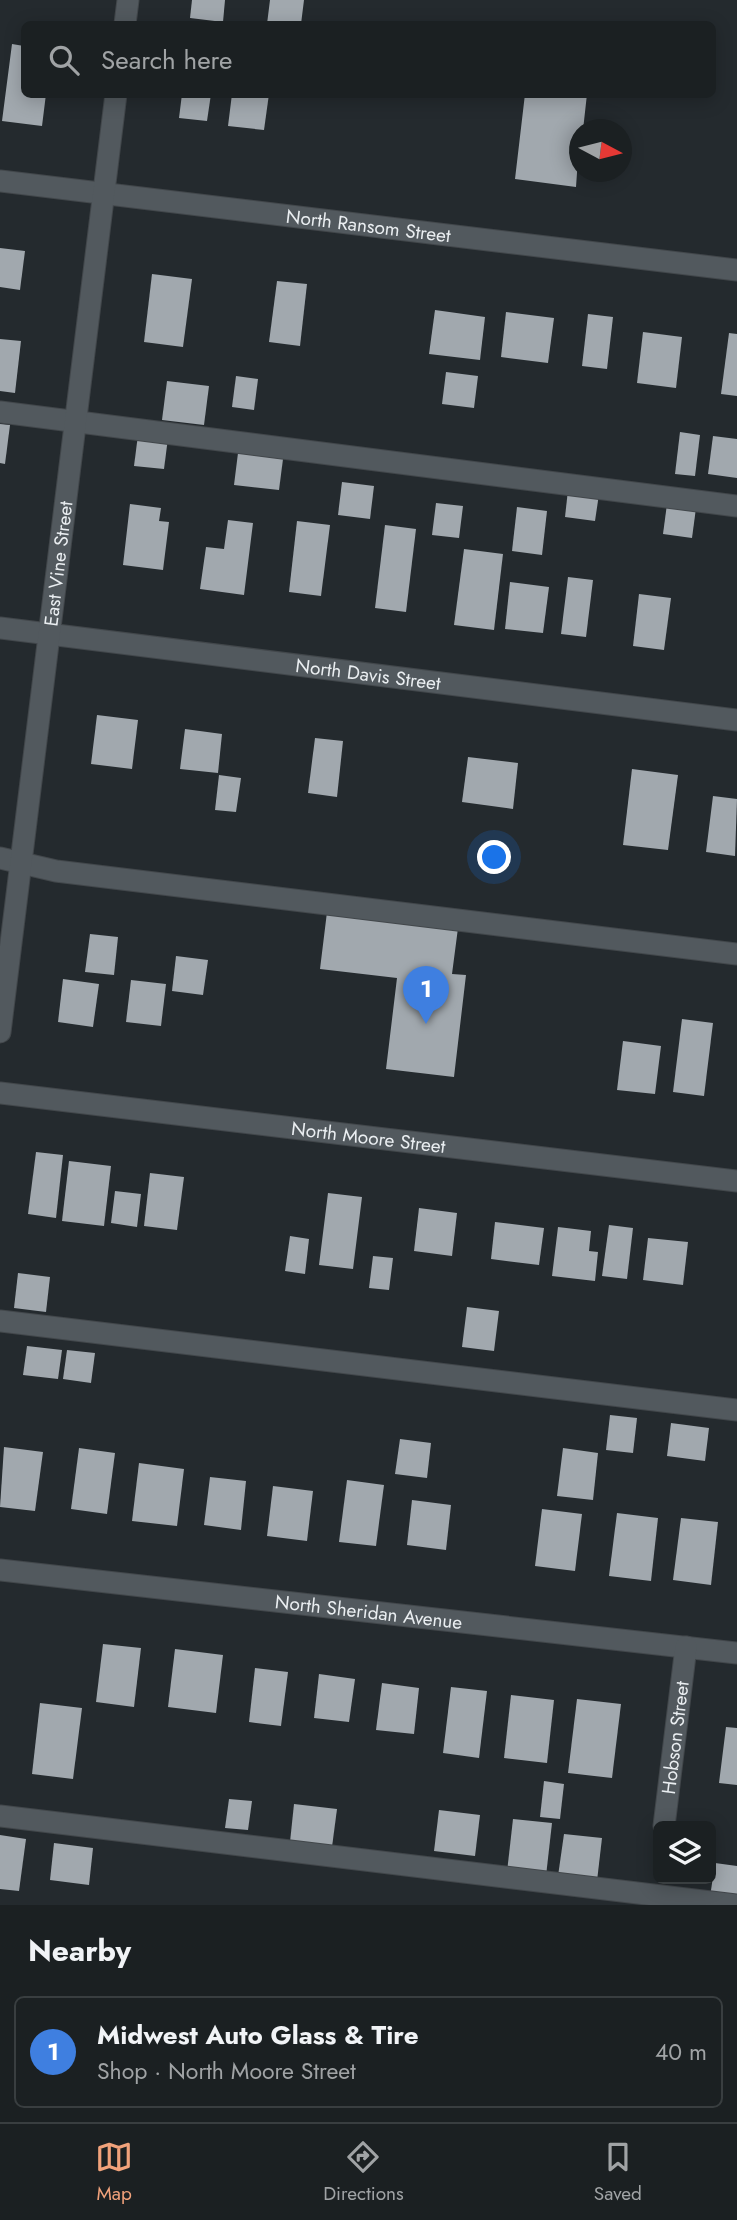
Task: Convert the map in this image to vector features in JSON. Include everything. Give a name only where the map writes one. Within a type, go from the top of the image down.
[{"type":"street","points":[[125,21],[128,0]]},
{"type":"street","name":"East Vine Street","points":[[0,1032],[10,860],[49,634],[116,98]]},
{"type":"street","name":"North Ransom Street","points":[[0,181],[737,270]]},
{"type":"street","points":[[0,412],[737,506]]},
{"type":"street","name":"North Davis Street","points":[[0,628],[737,720]]},
{"type":"street","points":[[10,860],[56,871],[737,954]]},
{"type":"street","name":"North Moore Street","points":[[0,1093],[737,1181]]},
{"type":"street","points":[[0,1321],[737,1410]]},
{"type":"street","name":"North Sheridan Avenue","points":[[0,1570],[737,1653]]},
{"type":"street","name":"Hobson Street","points":[[665,1821],[686,1647]]},
{"type":"street","points":[[0,1816],[656,1892],[737,1905]]},
{"type":"building","points":[[192,0],[225,0],[223,21],[190,18]]},
{"type":"building","points":[[270,0],[304,0],[301,21],[267,21]]},
{"type":"building","points":[[12,44],[21,46],[21,98],[46,98],[42,126],[2,121]]},
{"type":"building","points":[[182,98],[210,98],[207,121],[179,118]]},
{"type":"building","points":[[232,98],[268,98],[264,130],[228,126]]},
{"type":"building","points":[[525,98],[587,98],[584,119],[569,119],[569,182],[576,182],[576,187],[515,179]]},
{"type":"building","points":[[0,248],[25,251],[20,290],[0,287]]},
{"type":"building","points":[[152,274],[192,279],[183,347],[144,342]]},
{"type":"building","points":[[277,281],[307,284],[300,346],[269,342]]},
{"type":"building","points":[[435,310],[485,317],[480,360],[429,354]]},
{"type":"building","points":[[506,312],[554,318],[548,363],[501,357]]},
{"type":"building","points":[[588,314],[613,317],[607,369],[582,366]]},
{"type":"building","points":[[643,332],[682,337],[676,388],[637,383]]},
{"type":"building","points":[[729,333],[737,334],[737,396],[721,394]]},
{"type":"building","points":[[0,339],[21,341],[15,393],[0,391]]},
{"type":"building","points":[[446,372],[478,376],[474,408],[442,404]]},
{"type":"building","points":[[236,376],[258,379],[254,410],[232,407]]},
{"type":"building","points":[[167,381],[209,386],[204,425],[162,420]]},
{"type":"building","points":[[0,424],[10,425],[5,464],[0,463]]},
{"type":"building","points":[[680,432],[700,435],[695,476],[675,474]]},
{"type":"building","points":[[138,435],[168,438],[164,469],[134,466]]},
{"type":"building","points":[[713,436],[737,439],[737,478],[708,474]]},
{"type":"building","points":[[238,453],[283,459],[279,490],[234,485]]},
{"type":"building","points":[[342,482],[374,486],[370,519],[338,515]]},
{"type":"building","points":[[568,490],[599,494],[595,521],[565,517]]},
{"type":"building","points":[[436,503],[463,506],[459,538],[432,535]]},
{"type":"building","points":[[130,504],[161,508],[159,521],[169,522],[163,570],[123,565]]},
{"type":"building","points":[[667,504],[696,508],[692,538],[663,534]]},
{"type":"building","points":[[517,507],[547,511],[542,555],[512,551]]},
{"type":"building","points":[[228,520],[253,523],[244,595],[200,589],[206,547],[224,549]]},
{"type":"building","points":[[297,521],[330,525],[321,596],[289,592]]},
{"type":"building","points":[[385,525],[416,529],[406,612],[375,608]]},
{"type":"building","points":[[464,549],[503,554],[494,630],[454,625]]},
{"type":"building","points":[[568,577],[593,580],[586,637],[561,634]]},
{"type":"building","points":[[510,582],[549,587],[543,633],[505,629]]},
{"type":"building","points":[[639,594],[671,598],[664,650],[633,646]]},
{"type":"building","points":[[97,715],[138,720],[132,769],[91,764]]},
{"type":"building","points":[[185,729],[222,734],[218,773],[180,769]]},
{"type":"building","points":[[315,738],[343,741],[337,797],[308,793]]},
{"type":"building","points":[[468,757],[518,763],[513,809],[462,802]]},
{"type":"building","points":[[632,769],[678,775],[668,850],[623,845]]},
{"type":"building","points":[[219,775],[241,778],[236,812],[215,810]]},
{"type":"building","points":[[713,796],[737,799],[735,856],[706,852]]},
{"type":"building","points":[[327,912],[458,928],[452,974],[466,975],[454,1077],[386,1069],[397,978],[320,969]]},
{"type":"building","points":[[90,934],[118,937],[114,975],[85,972]]},
{"type":"building","points":[[176,956],[208,960],[203,995],[172,991]]},
{"type":"building","points":[[63,979],[99,984],[93,1027],[58,1022]]},
{"type":"building","points":[[131,980],[166,984],[161,1026],[126,1022]]},
{"type":"building","points":[[682,1019],[713,1023],[704,1096],[673,1092]]},
{"type":"building","points":[[623,1041],[661,1046],[655,1094],[617,1090]]},
{"type":"building","points":[[36,1152],[63,1155],[56,1218],[28,1214]]},
{"type":"building","points":[[69,1161],[111,1166],[104,1226],[62,1221]]},
{"type":"building","points":[[150,1173],[184,1177],[177,1230],[144,1226]]},
{"type":"building","points":[[115,1191],[141,1194],[137,1227],[111,1223]]},
{"type":"building","points":[[328,1193],[362,1197],[353,1269],[319,1265]]},
{"type":"building","points":[[419,1208],[457,1213],[452,1256],[414,1251]]},
{"type":"building","points":[[495,1222],[544,1228],[539,1265],[491,1259]]},
{"type":"building","points":[[609,1225],[633,1228],[627,1279],[602,1276]]},
{"type":"building","points":[[558,1227],[591,1231],[589,1251],[598,1252],[595,1281],[552,1276]]},
{"type":"building","points":[[290,1236],[309,1239],[305,1274],[285,1271]]},
{"type":"building","points":[[648,1238],[688,1242],[683,1285],[643,1280]]},
{"type":"building","points":[[373,1256],[393,1258],[389,1290],[369,1288]]},
{"type":"building","points":[[18,1273],[50,1277],[46,1312],[14,1308]]},
{"type":"building","points":[[467,1307],[499,1311],[494,1351],[462,1347]]},
{"type":"building","points":[[27,1346],[62,1350],[58,1379],[23,1375]]},
{"type":"building","points":[[67,1350],[95,1353],[91,1383],[63,1379]]},
{"type":"building","points":[[610,1415],[637,1418],[633,1453],[606,1450]]},
{"type":"building","points":[[671,1423],[709,1428],[705,1461],[667,1456]]},
{"type":"building","points":[[400,1439],[431,1443],[427,1478],[395,1474]]},
{"type":"building","points":[[4,1447],[43,1452],[35,1511],[0,1507]]},
{"type":"building","points":[[79,1448],[115,1453],[107,1514],[71,1509]]},
{"type":"building","points":[[563,1448],[598,1453],[593,1500],[557,1496]]},
{"type":"building","points":[[139,1463],[184,1469],[177,1526],[132,1521]]},
{"type":"building","points":[[210,1477],[246,1481],[241,1530],[204,1525]]},
{"type":"building","points":[[347,1480],[384,1485],[376,1546],[339,1542]]},
{"type":"building","points":[[273,1486],[313,1491],[307,1541],[267,1536]]},
{"type":"building","points":[[412,1500],[451,1505],[446,1550],[407,1545]]},
{"type":"building","points":[[542,1509],[582,1514],[575,1571],[535,1566]]},
{"type":"building","points":[[617,1513],[658,1518],[651,1581],[609,1576]]},
{"type":"building","points":[[681,1518],[718,1522],[711,1585],[673,1580]]},
{"type":"building","points":[[103,1644],[141,1648],[134,1707],[96,1702]]},
{"type":"building","points":[[175,1649],[223,1655],[216,1713],[168,1707]]},
{"type":"building","points":[[255,1668],[288,1672],[281,1726],[249,1722]]},
{"type":"building","points":[[319,1674],[355,1679],[349,1722],[314,1718]]},
{"type":"building","points":[[382,1683],[419,1688],[414,1734],[376,1730]]},
{"type":"building","points":[[451,1687],[487,1691],[479,1758],[443,1753]]},
{"type":"building","points":[[511,1695],[554,1700],[547,1763],[504,1758]]},
{"type":"building","points":[[577,1699],[621,1704],[612,1778],[568,1773]]},
{"type":"building","points":[[40,1703],[82,1708],[73,1779],[32,1774]]},
{"type":"building","points":[[726,1727],[737,1728],[737,1785],[719,1783]]},
{"type":"building","points":[[544,1781],[564,1784],[560,1819],[540,1817]]},
{"type":"building","points":[[229,1799],[252,1801],[248,1830],[225,1828]]},
{"type":"building","points":[[294,1804],[337,1809],[332,1847],[290,1842]]},
{"type":"building","points":[[439,1810],[480,1815],[475,1856],[434,1851]]},
{"type":"building","points":[[513,1819],[552,1823],[546,1876],[507,1872]]},
{"type":"building","points":[[564,1834],[602,1838],[597,1881],[558,1876]]},
{"type":"building","points":[[0,1835],[26,1839],[19,1891],[0,1889]]},
{"type":"building","points":[[54,1843],[93,1848],[89,1885],[50,1880]]},
{"type":"building","points":[[716,1863],[737,1866],[737,1901],[710,1897],[712,1884],[716,1884]]},
{"type":"place","name":"Midwest Auto Glass & Tire","points":[[426,1024]]}]
